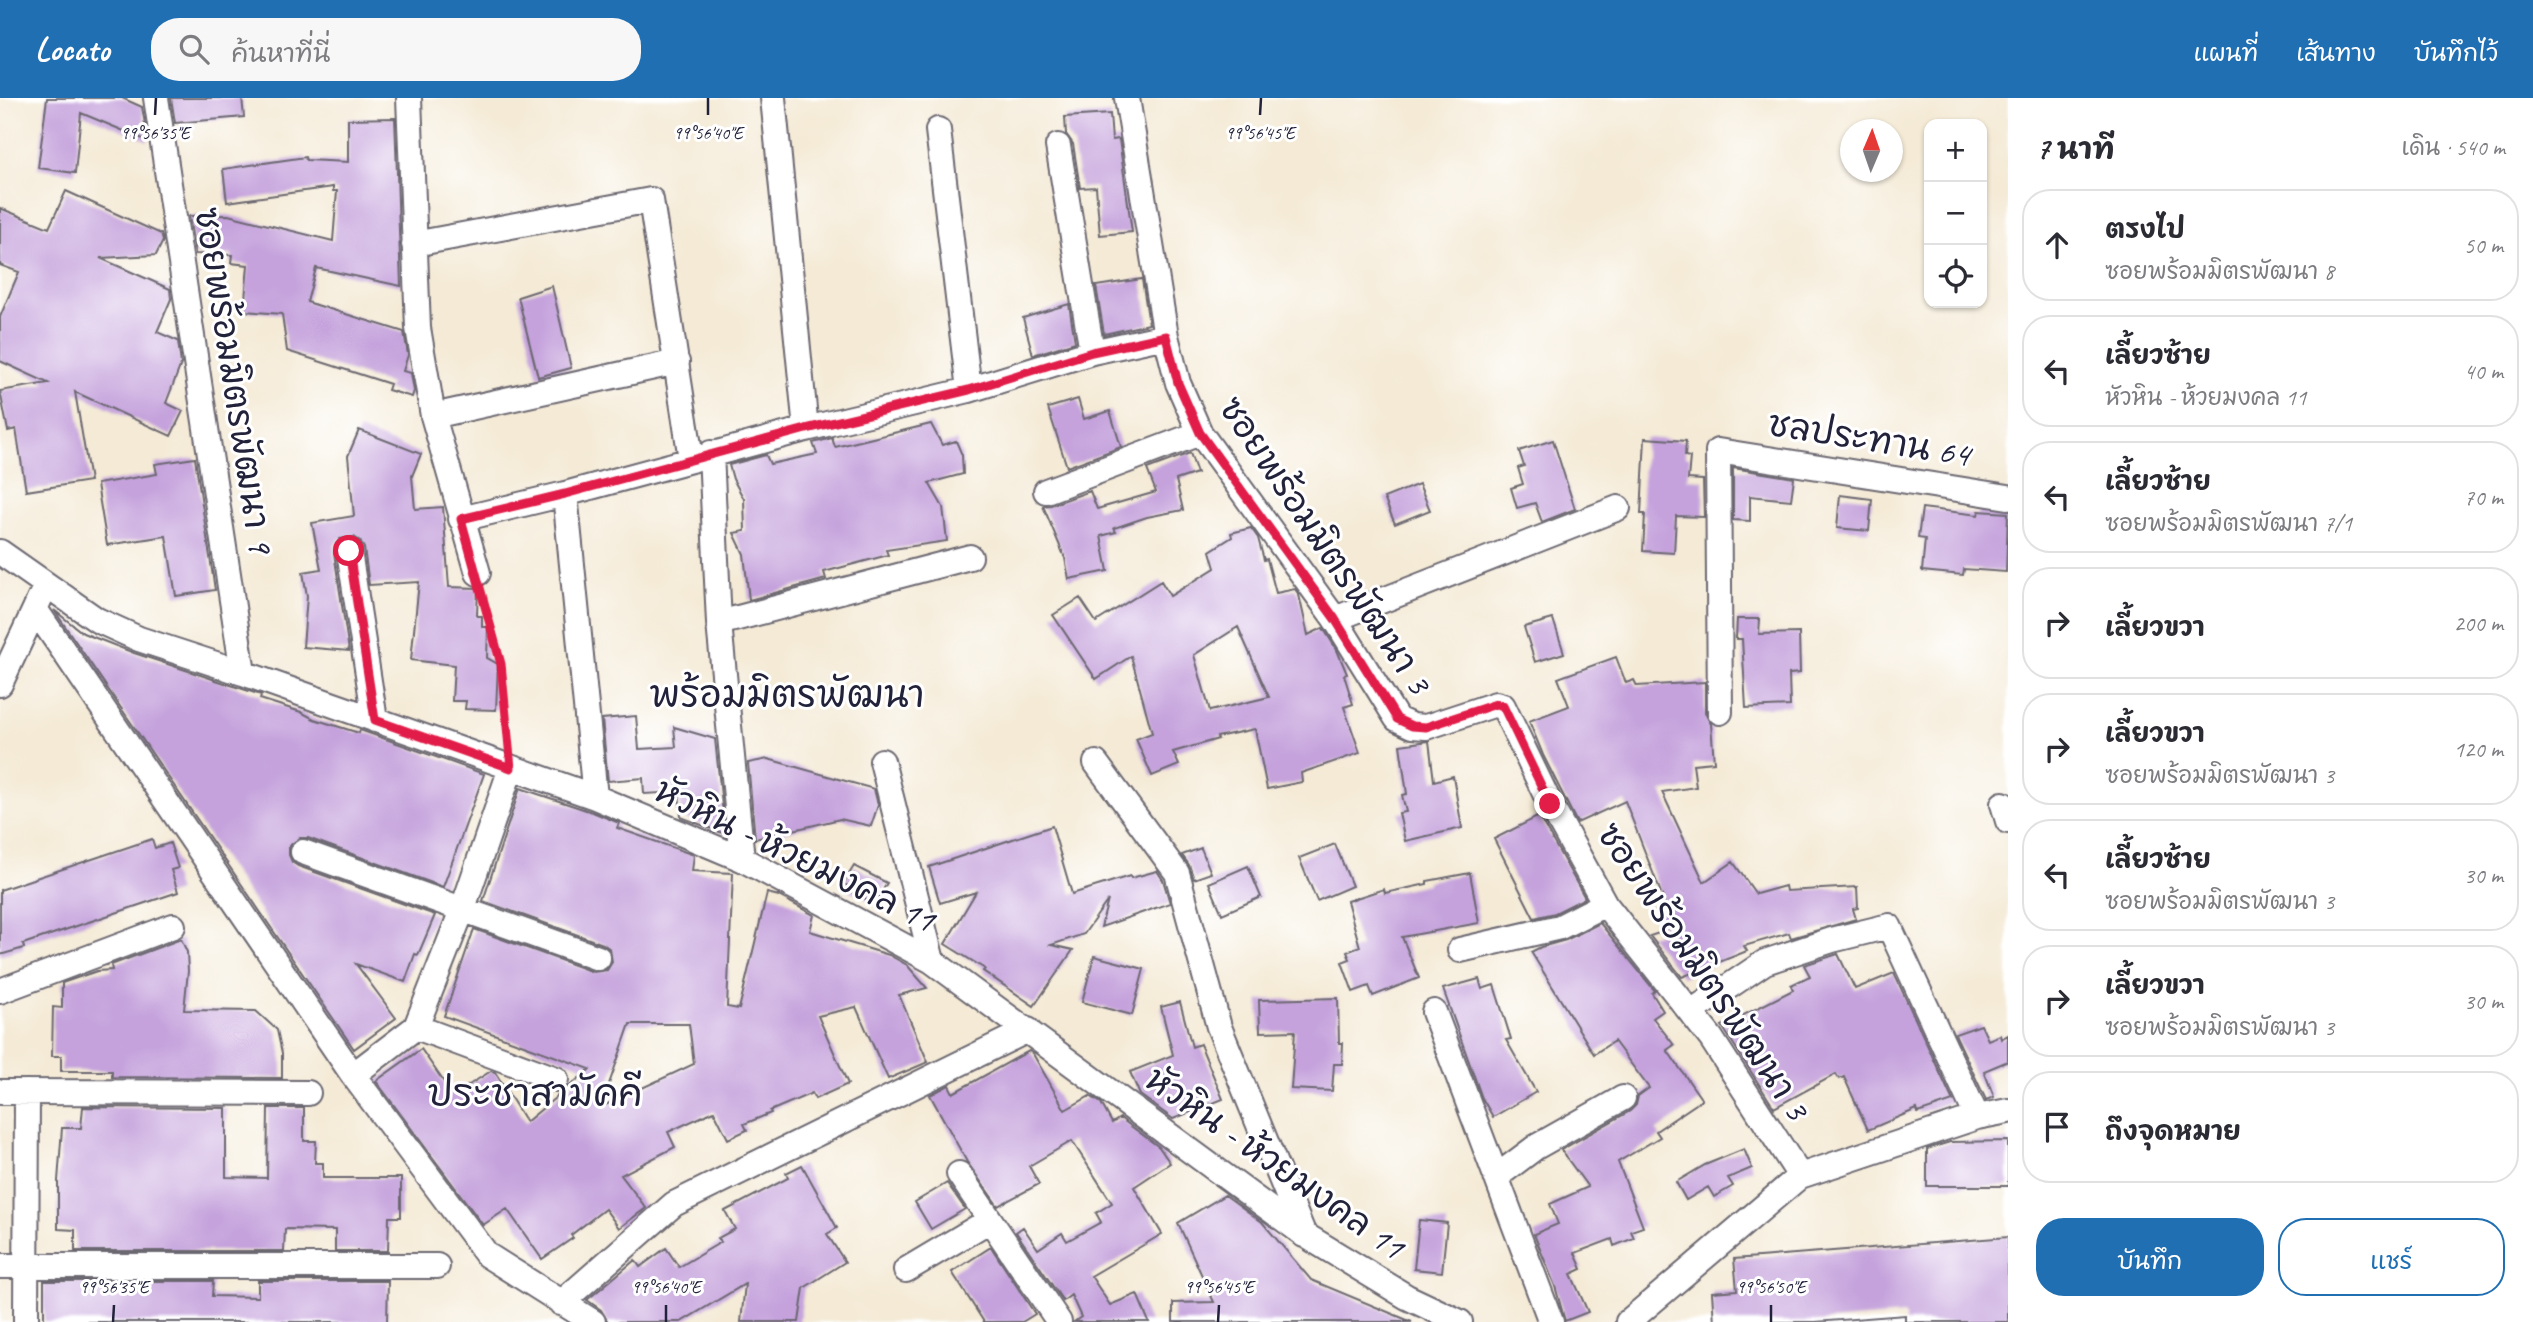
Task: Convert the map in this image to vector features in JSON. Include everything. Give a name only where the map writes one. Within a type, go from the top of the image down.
[{"type":"street","name":"ซอยพร้อมมิตรพัฒนา 9","points":[[156,98],[243,673]]},
{"type":"street","points":[[409,98],[418,328],[433,416],[478,573]]},
{"type":"street","points":[[773,98],[806,429]]},
{"type":"street","name":"ซอยพร้อมมิตรพัฒนา 3","points":[[1127,98],[1166,336],[1178,383],[1200,433],[1335,619],[1397,719],[1412,726],[1426,727],[1496,704],[1503,706],[1550,804],[1605,904],[1711,1038],[1800,1177]]},
{"type":"street","points":[[938,130],[969,390]]},
{"type":"street","points":[[1058,146],[1092,352]]},
{"type":"street","points":[[414,244],[651,200],[677,362],[701,456],[742,859]]},
{"type":"street","points":[[461,519],[806,429],[969,390],[1092,352],[1166,336]]},
{"type":"street","points":[[433,416],[677,362]]},
{"type":"street","points":[[1046,491],[1200,433]]},
{"type":"street","name":"ชลประทาน 64","points":[[1720,712],[1718,451],[2008,497]]},
{"type":"street","points":[[565,494],[595,797]]},
{"type":"street","points":[[1335,619],[1618,508]]},
{"type":"street","points":[[349,551],[375,720]]},
{"type":"street","name":"หัวหิน - ห้วยมงคล 11","points":[[0,552],[97,620],[139,639],[595,797],[742,859],[932,961],[1305,1235],[1407,1297],[1460,1322]]},
{"type":"street","points":[[719,623],[970,557]]},
{"type":"street","points":[[0,684],[46,585]]},
{"type":"street","points":[[35,609],[353,1074],[487,1255],[593,1322]]},
{"type":"street","points":[[882,761],[932,961]]},
{"type":"street","points":[[1096,763],[1177,873],[1219,1027],[1305,1235]]},
{"type":"street","points":[[353,1074],[416,1027],[463,908],[511,768]]},
{"type":"street","points":[[303,852],[598,958]]},
{"type":"street","points":[[1460,950],[1560,927],[1605,904]]},
{"type":"street","points":[[0,991],[173,926]]},
{"type":"street","points":[[1691,1012],[1765,962],[1832,940],[1889,926],[1977,1117]]},
{"type":"street","points":[[1434,1012],[1551,1322]]},
{"type":"street","points":[[416,1027],[556,1079]]},
{"type":"street","points":[[561,1303],[674,1204],[1028,1030]]},
{"type":"street","points":[[0,1092],[308,1093]]},
{"type":"street","points":[[26,1322],[27,1092]]},
{"type":"street","points":[[1496,1177],[1536,1147],[1623,1098]]},
{"type":"street","points":[[1628,1322],[1800,1177],[1977,1117],[2008,1111]]},
{"type":"street","points":[[959,1174],[1059,1322]]},
{"type":"street","points":[[906,1270],[990,1220]]},
{"type":"street","points":[[0,1266],[437,1266]]},
{"type":"path","points":[[478,573],[501,664],[511,768]]},
{"type":"building","points":[[47,98],[122,98],[142,107],[148,141],[81,113],[75,173],[38,168]]},
{"type":"building","points":[[171,98],[242,98],[244,117],[175,123]]},
{"type":"building","points":[[1110,114],[1112,140],[1119,139],[1132,232],[1100,235],[1096,187],[1080,188],[1073,144],[1066,134],[1065,117]]},
{"type":"building","points":[[395,118],[401,286],[316,268],[307,302],[404,332],[408,355],[403,371],[411,373],[414,391],[412,397],[388,390],[390,384],[287,351],[282,314],[244,311],[248,265],[231,263],[232,255],[195,254],[189,216],[228,215],[333,241],[337,191],[333,191],[333,187],[227,202],[223,169],[305,157],[306,160],[348,162],[348,119]]},
{"type":"building","points":[[66,191],[161,234],[163,241],[156,255],[100,258],[170,289],[171,299],[157,332],[178,341],[181,364],[166,403],[183,411],[171,436],[75,392],[90,481],[26,491],[16,429],[8,431],[0,391],[48,383],[0,361],[0,317],[19,272],[0,265],[0,208],[49,228]]},
{"type":"building","points":[[1142,279],[1149,324],[1104,334],[1096,286]]},
{"type":"building","points":[[552,286],[571,368],[538,377],[518,297]]},
{"type":"building","points":[[1069,304],[1075,342],[1033,355],[1023,318]]},
{"type":"building","points":[[1078,399],[1084,419],[1110,411],[1121,447],[1067,467],[1048,408]]},
{"type":"building","points":[[931,424],[942,445],[956,441],[962,455],[963,474],[929,483],[943,507],[947,541],[886,550],[888,555],[824,572],[826,579],[749,600],[744,554],[734,533],[745,531],[744,499],[729,465],[766,455],[770,464],[817,454],[813,443],[832,438],[835,447]]},
{"type":"building","points":[[359,430],[421,454],[412,476],[415,509],[443,507],[449,587],[478,588],[477,616],[482,616],[482,627],[488,627],[487,658],[498,664],[496,710],[465,709],[466,701],[452,701],[454,665],[411,660],[419,582],[369,585],[364,548],[354,537],[340,539],[335,545],[334,553],[349,651],[303,647],[307,596],[303,572],[321,569],[312,523],[354,516],[348,456]]},
{"type":"building","points":[[1645,438],[1686,441],[1685,456],[1690,457],[1688,479],[1703,480],[1704,517],[1676,516],[1674,553],[1643,551],[1645,514],[1641,514]]},
{"type":"building","points":[[1553,440],[1575,509],[1542,522],[1535,503],[1517,508],[1511,488],[1523,484],[1518,468],[1524,466],[1519,451]]},
{"type":"building","points":[[1190,453],[1197,473],[1176,480],[1183,510],[1147,517],[1114,528],[1116,532],[1101,536],[1108,571],[1069,579],[1065,558],[1043,506],[1090,491],[1097,509],[1156,492],[1147,469]]},
{"type":"building","points":[[195,458],[215,590],[176,596],[166,536],[107,545],[97,484],[157,474],[155,464]]},
{"type":"building","points":[[1733,468],[1794,478],[1791,500],[1750,496],[1750,521],[1733,520]]},
{"type":"building","points":[[1419,484],[1430,510],[1395,524],[1384,498]]},
{"type":"building","points":[[1840,495],[1872,499],[1869,531],[1837,528]]},
{"type":"building","points":[[1922,508],[1978,515],[1979,511],[2008,513],[2006,572],[1964,569],[1963,575],[1922,571],[1925,539],[1918,538]]},
{"type":"building","points":[[1251,528],[1258,538],[1264,560],[1267,559],[1276,593],[1295,589],[1299,595],[1308,635],[1323,628],[1337,650],[1347,674],[1344,675],[1353,704],[1344,707],[1360,753],[1301,773],[1302,782],[1267,789],[1255,729],[1217,737],[1218,739],[1173,752],[1179,765],[1152,776],[1136,739],[1152,733],[1131,656],[1096,679],[1053,615],[1080,598],[1096,622],[1161,581],[1170,596],[1215,568],[1210,551],[1232,537],[1231,533]],"holes":[[[1238,627],[1269,697],[1210,711],[1194,655]]]},
{"type":"building","points":[[54,610],[83,633],[134,653],[261,695],[260,699],[314,719],[359,733],[360,730],[484,774],[443,887],[308,838],[300,838],[289,846],[292,862],[298,866],[435,915],[418,955],[415,954],[405,982],[356,964],[396,1018],[354,1049]]},
{"type":"building","points":[[1553,619],[1564,653],[1535,662],[1524,627]]},
{"type":"building","points":[[1737,619],[1760,619],[1759,634],[1799,633],[1800,673],[1789,674],[1790,706],[1746,708],[1742,639],[1736,639]]},
{"type":"building","points":[[1616,657],[1626,683],[1634,680],[1637,686],[1705,682],[1705,712],[1711,724],[1714,762],[1693,764],[1696,787],[1662,792],[1704,882],[1733,862],[1756,894],[1785,886],[1786,891],[1857,887],[1858,908],[1853,909],[1856,919],[1791,938],[1789,933],[1744,946],[1747,951],[1682,977],[1650,936],[1665,931],[1656,911],[1666,906],[1625,801],[1577,823],[1529,721],[1569,706],[1558,678]]},
{"type":"building","points":[[636,716],[639,749],[676,747],[674,727],[715,739],[725,834],[681,817],[679,792],[644,794],[643,778],[608,781],[602,719]]},
{"type":"building","points":[[1429,741],[1434,781],[1453,776],[1462,828],[1405,841],[1399,813],[1406,812],[1402,795],[1407,794],[1400,745]]},
{"type":"building","points":[[768,759],[874,789],[878,805],[871,826],[840,819],[755,839],[748,763]]},
{"type":"building","points":[[520,788],[595,813],[619,823],[617,828],[694,855],[692,871],[733,873],[727,1007],[739,1009],[767,893],[779,896],[814,915],[810,931],[889,955],[907,965],[927,988],[899,995],[928,1062],[888,1079],[856,1007],[818,1016],[848,1084],[815,1099],[812,1093],[770,1111],[771,1113],[744,1124],[747,1130],[728,1139],[714,1111],[668,1132],[675,1147],[621,1175],[646,1208],[619,1228],[605,1209],[571,1235],[573,1238],[542,1259],[507,1209],[483,1225],[376,1081],[421,1049],[453,1095],[491,1071],[495,1072],[526,1122],[590,1069],[444,1016],[474,929],[593,972],[607,970],[612,962],[610,949],[603,944],[483,901]],"holes":[[[630,1024],[689,1024],[694,1064],[601,1107]]]},
{"type":"building","points":[[1539,816],[1585,898],[1555,913],[1534,918],[1494,839]]},
{"type":"building","points":[[1052,826],[1072,894],[1130,876],[1131,878],[1157,871],[1163,880],[1170,903],[1101,927],[1108,900],[1084,934],[1051,945],[1073,950],[1034,1006],[983,971],[985,969],[945,944],[976,892],[940,903],[929,867]]},
{"type":"building","points":[[152,839],[155,848],[170,843],[178,868],[171,870],[178,892],[23,944],[24,948],[0,955],[0,890]]},
{"type":"building","points":[[1335,844],[1352,886],[1317,901],[1299,858]]},
{"type":"building","points":[[1201,848],[1211,873],[1194,879],[1182,855]]},
{"type":"building","points":[[854,866],[887,883],[875,904],[847,889],[848,886],[843,884]]},
{"type":"building","points":[[1248,866],[1261,897],[1222,914],[1209,883]]},
{"type":"building","points":[[1470,873],[1479,923],[1402,937],[1419,978],[1373,996],[1369,986],[1353,992],[1342,962],[1350,959],[1347,952],[1360,947],[1347,901],[1384,889],[1385,893]]},
{"type":"building","points":[[1600,923],[1655,991],[1652,993],[1663,1011],[1653,1018],[1674,1045],[1667,1050],[1702,1100],[1656,1131],[1660,1137],[1618,1162],[1643,1227],[1631,1231],[1634,1238],[1614,1246],[1612,1239],[1575,1253],[1582,1269],[1571,1274],[1588,1312],[1565,1321],[1555,1286],[1534,1234],[1558,1224],[1550,1204],[1588,1187],[1561,1150],[1630,1111],[1636,1105],[1638,1096],[1649,1088],[1614,1041],[1594,1054],[1531,952],[1566,940]]},
{"type":"building","points":[[181,939],[187,952],[188,971],[184,1010],[256,1011],[277,1030],[282,1053],[282,1078],[112,1077],[112,1071],[61,1071],[61,1056],[52,1056],[53,1007],[62,1008],[62,983],[97,971],[112,970],[111,965]]},
{"type":"building","points":[[1838,954],[1855,989],[1894,973],[1953,1101],[1918,1113],[1917,1109],[1868,1130],[1844,1077],[1839,1079],[1836,1074],[1774,1108],[1722,1026],[1793,990],[1791,985],[1810,976],[1804,965]]},
{"type":"building","points":[[1094,956],[1144,969],[1132,1015],[1082,1002]]},
{"type":"building","points":[[1479,979],[1482,989],[1494,985],[1511,1039],[1506,1040],[1536,1092],[1493,1117],[1482,1098],[1443,989]]},
{"type":"building","points":[[1338,998],[1339,1043],[1343,1043],[1342,1064],[1334,1064],[1332,1091],[1291,1089],[1295,1031],[1260,1032],[1259,1000]]},
{"type":"building","points":[[1180,1002],[1192,1047],[1200,1044],[1223,1099],[1173,1119],[1140,1095],[1130,1072],[1173,1055],[1161,1007]]},
{"type":"building","points":[[1981,1025],[1988,1040],[2000,1035],[2001,1039],[2008,1035],[2008,1061],[1984,1071],[1994,1097],[1986,1100],[1955,1034]]},
{"type":"building","points":[[1029,1051],[1065,1110],[1090,1096],[1101,1103],[1112,1123],[1120,1118],[1159,1147],[1170,1163],[1134,1187],[1162,1234],[1091,1276],[1110,1305],[1137,1294],[1149,1322],[1074,1322],[1081,1317],[1071,1295],[1063,1301],[1016,1232],[1023,1227],[1038,1249],[1062,1233],[1067,1241],[1101,1222],[1096,1213],[1112,1203],[1072,1141],[1029,1166],[1039,1184],[998,1206],[967,1162],[930,1095],[949,1085],[953,1093]]},
{"type":"building","points":[[83,1107],[226,1108],[226,1177],[267,1178],[268,1108],[304,1108],[304,1141],[316,1141],[315,1163],[323,1163],[323,1178],[401,1178],[401,1217],[389,1217],[388,1251],[335,1251],[335,1230],[285,1229],[284,1251],[75,1251],[75,1230],[58,1229],[58,1181],[62,1128],[81,1128]]},
{"type":"building","points":[[2008,1141],[2008,1186],[1927,1186],[1927,1149],[1950,1142]]},
{"type":"building","points":[[1744,1149],[1752,1168],[1728,1178],[1733,1186],[1714,1197],[1708,1187],[1686,1200],[1676,1182],[1705,1165]]},
{"type":"building","points":[[802,1165],[837,1228],[827,1234],[845,1262],[804,1288],[799,1322],[741,1322],[745,1284],[681,1322],[608,1322],[601,1310],[587,1300],[635,1260],[640,1267],[666,1248],[679,1267],[721,1242],[718,1238],[735,1229],[725,1211],[788,1178],[786,1173]]},
{"type":"building","points":[[947,1183],[965,1209],[931,1229],[915,1202]]},
{"type":"building","points":[[1225,1195],[1262,1222],[1311,1280],[1412,1322],[1173,1322],[1173,1303],[1214,1302],[1178,1223]]},
{"type":"building","points":[[1419,1220],[1447,1223],[1442,1272],[1414,1269]]},
{"type":"building","points":[[2008,1237],[2008,1322],[1905,1322],[1905,1315],[1815,1322],[1714,1322],[1712,1292],[1737,1290],[1734,1259]]},
{"type":"building","points":[[991,1247],[1035,1314],[1022,1322],[984,1322],[952,1272]]},
{"type":"building","points":[[44,1281],[213,1281],[212,1296],[258,1297],[258,1281],[388,1281],[387,1322],[44,1322]]},
{"type":"district","name":"พร้อมมิตรพัฒนา","points":[[787,694]]},
{"type":"district","name":"ประชาสามัคคี","points":[[535,1093]]},
{"type":"route","points":[[349,551],[375,720],[511,768],[501,664],[461,519],[565,494],[691,458],[969,390],[1092,352],[1166,336],[1178,383],[1200,433],[1335,619],[1397,719],[1412,726],[1426,727],[1496,704],[1503,706],[1550,804]]}]
